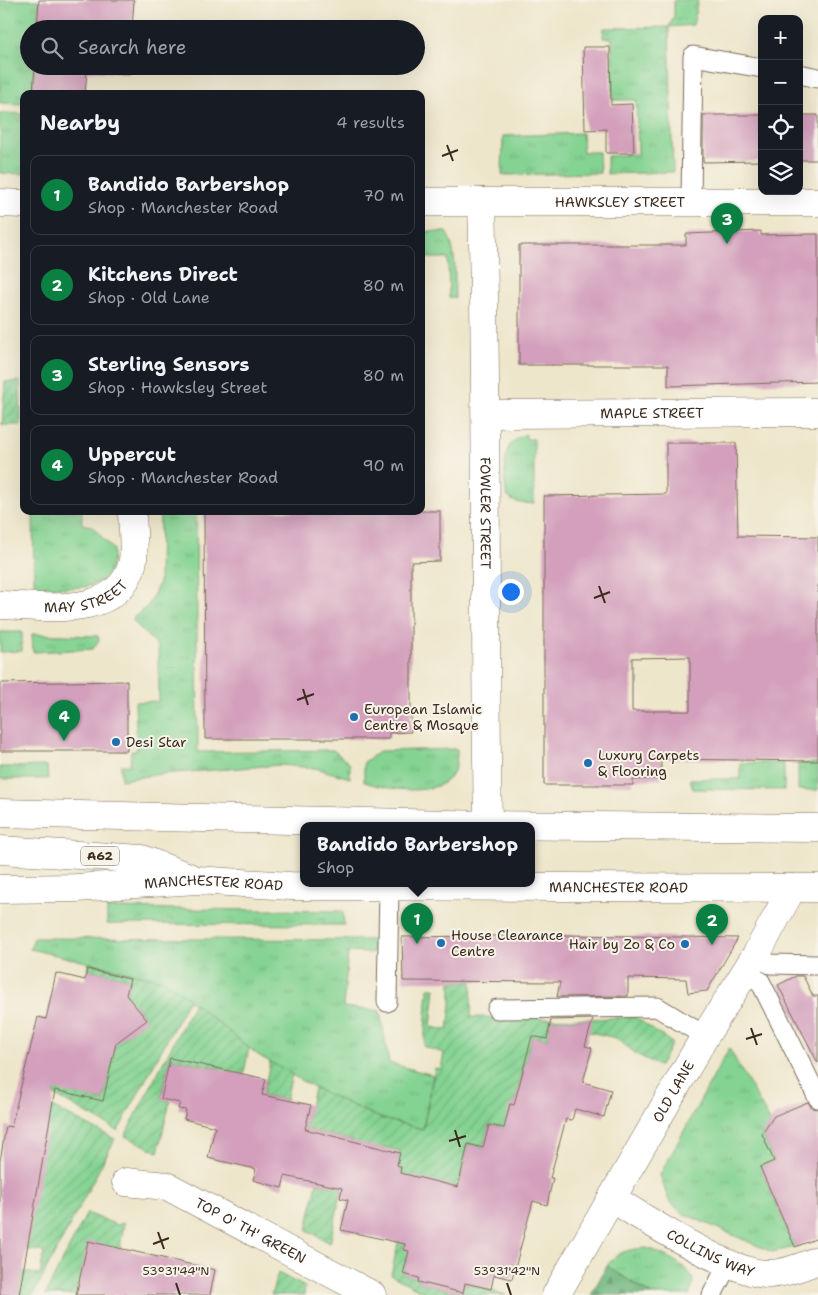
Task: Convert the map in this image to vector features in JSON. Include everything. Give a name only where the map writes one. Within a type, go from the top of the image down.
[{"type":"main road","name":"HAWKSLEY STREET","points":[[425,202],[818,202]]},
{"type":"main road","name":"FOWLER STREET","points":[[482,202],[486,414],[486,756],[488,822]]},
{"type":"main road","points":[[0,203],[20,204]]},
{"type":"main road","name":"MAPLE STREET","points":[[486,414],[818,412]]},
{"type":"main road","name":"MAY STREET","points":[[0,605],[70,607],[92,605],[113,592],[125,581],[132,564],[132,515]]},
{"type":"main road","points":[[0,813],[366,822]]},
{"type":"main road","points":[[535,825],[818,828]]},
{"type":"main road","name":"A62","points":[[0,850],[142,859],[196,880]]},
{"type":"main road","name":"MANCHESTER ROAD","points":[[0,889],[76,888],[196,880],[300,886]]},
{"type":"main road","name":"MANCHESTER ROAD","points":[[535,887],[805,888]]},
{"type":"main road","name":"OLD LANE","points":[[556,1295],[705,1036],[750,965],[805,888]]},
{"type":"main road","name":"TOP O' TH' GREEN","points":[[126,1182],[166,1186],[372,1295]]},
{"type":"main road","name":"COLLINS WAY","points":[[612,1199],[728,1264],[752,1273],[771,1274],[818,1260]]},
{"type":"lane","points":[[691,203],[693,56],[758,67]]},
{"type":"lane","points":[[803,75],[818,78]]},
{"type":"lane","points":[[387,1002],[389,887]]},
{"type":"lane","points":[[818,965],[750,965],[760,981],[818,1098]]},
{"type":"lane","points":[[497,1009],[658,1008],[705,1036]]},
{"type":"lane","points":[[712,1295],[728,1264]]},
{"type":"green space","points":[[0,0],[39,0],[38,20],[20,20],[20,75],[34,75],[33,90],[20,90],[20,104],[0,103]]},
{"type":"green space","points":[[674,0],[698,0],[693,25],[669,27],[674,17]]},
{"type":"green space","points":[[669,27],[673,172],[607,174],[607,156],[638,154],[636,100],[613,100],[612,38],[603,38],[604,28]]},
{"type":"green space","points":[[0,113],[20,114],[20,174],[0,173]]},
{"type":"green space","points":[[582,133],[583,152],[599,152],[600,173],[502,175],[503,136]]},
{"type":"green space","points":[[425,231],[446,232],[450,239],[455,264],[455,298],[449,298],[448,258],[425,258]]},
{"type":"green space","points":[[20,381],[20,425],[2,425],[5,382]]},
{"type":"green space","points":[[526,434],[526,439],[534,439],[534,503],[514,501],[508,497],[505,487],[505,463],[508,449],[515,440]]},
{"type":"green space","points":[[33,515],[82,515],[82,524],[92,526],[113,549],[110,569],[105,577],[97,583],[77,588],[34,585]]},
{"type":"green space","points":[[160,515],[196,515],[198,752],[333,750],[350,764],[350,778],[315,768],[280,765],[161,774],[121,780],[121,765],[130,765],[131,751],[137,750],[135,702],[159,701],[158,647],[133,621],[135,616],[148,606],[159,583]]},
{"type":"green space","points":[[0,632],[22,632],[22,651],[0,652]]},
{"type":"green space","points":[[32,634],[98,636],[99,640],[93,649],[33,652]]},
{"type":"green space","points":[[457,749],[453,773],[443,783],[433,787],[410,790],[364,782],[364,762],[380,751]]},
{"type":"green space","points":[[740,763],[784,763],[784,790],[693,789],[690,779],[740,779]]},
{"type":"green space","points":[[818,763],[818,790],[798,790],[798,764]]},
{"type":"green space","points":[[47,766],[48,779],[0,779],[0,767]]},
{"type":"green space","points":[[107,908],[343,911],[344,925],[107,924]]},
{"type":"green space","points":[[34,938],[373,940],[373,953],[348,952],[343,1007],[380,1011],[389,1063],[433,1075],[423,1129],[382,1119],[314,1088],[258,1055],[163,980],[30,949]]},
{"type":"green space","points":[[88,963],[163,980],[189,999],[118,1131],[54,1095],[55,1089],[103,1101],[119,1027],[141,1024],[143,1015],[136,1006],[124,1004],[130,979],[87,969]]},
{"type":"green space","points":[[451,982],[472,982],[471,1017],[589,1019],[635,1017],[672,1043],[660,1066],[636,1054],[616,1038],[550,1023],[547,1039],[532,1036],[514,1105],[504,1128],[489,1125],[483,1148],[468,1144],[463,1164],[479,1168],[461,1192],[407,1233],[404,1249],[424,1254],[423,1262],[407,1258],[403,1274],[419,1278],[418,1282],[462,1293],[465,1283],[506,1295],[429,1295],[391,1275],[406,1207],[400,1173],[401,1167],[397,1165],[400,1151],[382,1147],[379,1160],[353,1141],[305,1129],[314,1088],[382,1119],[423,1129],[435,1068],[441,1069],[444,1053],[424,1047],[428,988],[435,988],[431,1027],[448,1030]]},
{"type":"green space","points":[[194,1003],[249,1048],[241,1087],[215,1081],[218,1068],[170,1058],[161,1098],[170,1101],[158,1152],[125,1136]]},
{"type":"green space","points":[[729,1048],[771,1123],[762,1134],[774,1161],[760,1167],[795,1247],[772,1252],[682,1213],[669,1201],[660,1175]]},
{"type":"green space","points":[[270,1062],[292,1074],[286,1100],[263,1095]]},
{"type":"green space","points":[[44,1103],[115,1139],[33,1295],[5,1295],[21,1271],[40,1275],[44,1252],[26,1249]]},
{"type":"green space","points":[[317,1183],[342,1187],[330,1243],[307,1230]]},
{"type":"green space","points":[[87,1213],[117,1225],[124,1223],[120,1248],[76,1295],[45,1295]]},
{"type":"green space","points":[[647,1248],[675,1261],[688,1271],[693,1283],[689,1295],[652,1295],[607,1266],[619,1254],[635,1249]]},
{"type":"green space","points":[[607,1266],[652,1295],[591,1295]]},
{"type":"green space","points":[[278,1273],[305,1287],[304,1295],[271,1295]]},
{"type":"building","points":[[39,0],[134,0],[133,20],[38,20]]},
{"type":"building","points":[[583,47],[610,47],[611,105],[632,104],[634,153],[606,153],[606,129],[585,130]]},
{"type":"building","points":[[34,75],[87,75],[85,90],[33,90]]},
{"type":"building","points":[[703,115],[758,115],[758,161],[703,162]]},
{"type":"building","points":[[803,115],[818,115],[818,160],[803,160]]},
{"type":"building","points":[[761,231],[761,235],[818,234],[818,382],[668,386],[668,365],[519,365],[519,245],[686,245],[686,234]]},
{"type":"building","points":[[666,443],[736,443],[738,536],[818,537],[818,761],[661,759],[661,779],[633,780],[633,785],[544,785],[544,496],[666,494]],"holes":[[[690,657],[690,711],[632,711],[632,658]]]},
{"type":"building","points":[[425,511],[440,511],[440,561],[411,562],[411,732],[389,733],[389,739],[205,739],[204,515],[425,515]]},
{"type":"building","points":[[127,681],[127,751],[0,751],[0,683]]},
{"type":"building","points":[[568,935],[738,938],[707,991],[688,993],[686,979],[628,978],[628,996],[557,997],[560,982],[403,981],[402,937]]},
{"type":"building","points":[[87,969],[130,979],[126,995],[147,1020],[116,1043],[103,1101],[55,1090],[19,1295],[0,1295],[0,1161],[6,1126],[11,1127],[38,1017],[46,1019],[56,973],[85,980]]},
{"type":"building","points":[[796,976],[803,976],[813,996],[818,996],[818,1063],[778,985]]},
{"type":"building","points":[[593,1019],[585,1046],[592,1048],[583,1082],[611,1090],[604,1117],[575,1109],[572,1120],[566,1119],[550,1178],[553,1178],[547,1205],[533,1201],[512,1279],[494,1275],[491,1289],[465,1283],[463,1293],[418,1282],[419,1278],[403,1274],[409,1251],[404,1250],[405,1244],[341,1230],[348,1200],[340,1198],[342,1188],[285,1176],[282,1188],[253,1180],[256,1169],[208,1158],[215,1127],[184,1119],[186,1110],[178,1109],[180,1103],[161,1099],[170,1058],[266,1079],[262,1095],[311,1105],[305,1129],[400,1153],[397,1165],[401,1167],[400,1173],[458,1187],[468,1144],[483,1148],[489,1125],[504,1128],[510,1104],[514,1105],[532,1036],[547,1039],[551,1020]]},
{"type":"building","points":[[808,1102],[812,1108],[818,1109],[818,1238],[795,1247],[760,1167],[774,1161],[762,1134],[774,1116]]},
{"type":"building","points":[[88,1241],[215,1270],[210,1295],[76,1295]]},
{"type":"place","name":"Sterling Sensors","points":[[727,244]]},
{"type":"place","name":"European Islamic Centre & Mosque","points":[[354,717]]},
{"type":"place","name":"Uppercut","points":[[64,741]]},
{"type":"place","name":"Desi Star","points":[[116,742]]},
{"type":"place","name":"Luxury Carpets & Flooring","points":[[588,763]]},
{"type":"place","name":"House Clearance Centre","points":[[441,943]]},
{"type":"place","name":"Bandido Barbershop","points":[[417,944]]},
{"type":"place","name":"Hair by Zo & Co","points":[[685,944]]},
{"type":"place","name":"Kitchens Direct","points":[[712,945]]}]
